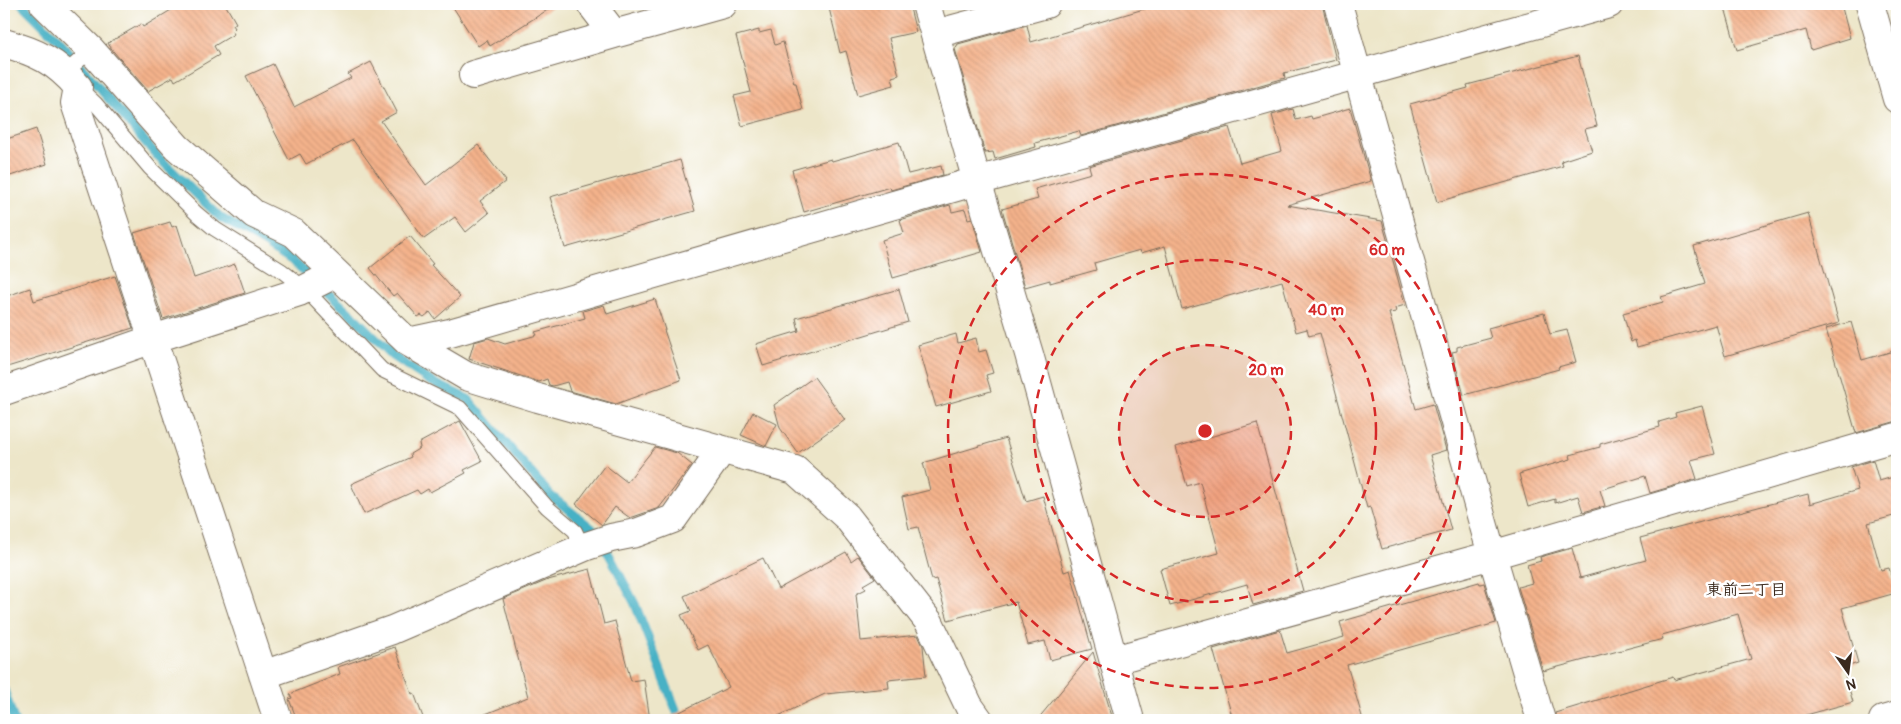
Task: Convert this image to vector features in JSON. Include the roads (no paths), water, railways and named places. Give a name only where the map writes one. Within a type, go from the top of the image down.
[{"type":"street","points":[[44,4],[78,66],[177,147],[254,214],[294,233],[318,281],[408,342],[466,376],[795,470],[847,516],[929,622],[969,706],[979,720]]},
{"type":"street","points":[[591,4],[614,34]]},
{"type":"street","points":[[473,75],[723,4]]},
{"type":"street","points":[[926,4],[1029,354],[1130,720]]},
{"type":"street","points":[[935,34],[1046,4]]},
{"type":"street","points":[[1338,4],[1492,555],[1541,720]]},
{"type":"street","points":[[408,342],[450,333],[1609,4]]},
{"type":"street","points":[[1870,4],[1897,99]]},
{"type":"street","points":[[4,43],[32,51],[51,61],[78,66]]},
{"type":"street","points":[[78,66],[75,103],[278,720]]},
{"type":"street","points":[[4,391],[318,281]]},
{"type":"street","points":[[1114,660],[1492,555],[1897,437]]},
{"type":"street","points":[[263,675],[392,630],[594,544],[636,533],[673,519],[722,450]]},
{"type":"street","points":[[1883,720],[1897,716]]},
{"type":"lane","points":[[78,66],[95,104],[150,168],[197,214],[215,229],[282,271],[318,281],[382,370],[460,408],[547,506],[575,531],[594,544]]},
{"type":"waterway","points":[[22,4],[62,44],[158,157],[221,218],[264,242],[294,262],[393,356],[430,381],[468,399],[550,495],[594,530],[635,604],[680,720]]},
{"type":"waterway","points":[[4,690],[14,720]]},
{"type":"district","name":"東前二丁目","points":[[1746,590]]}]
